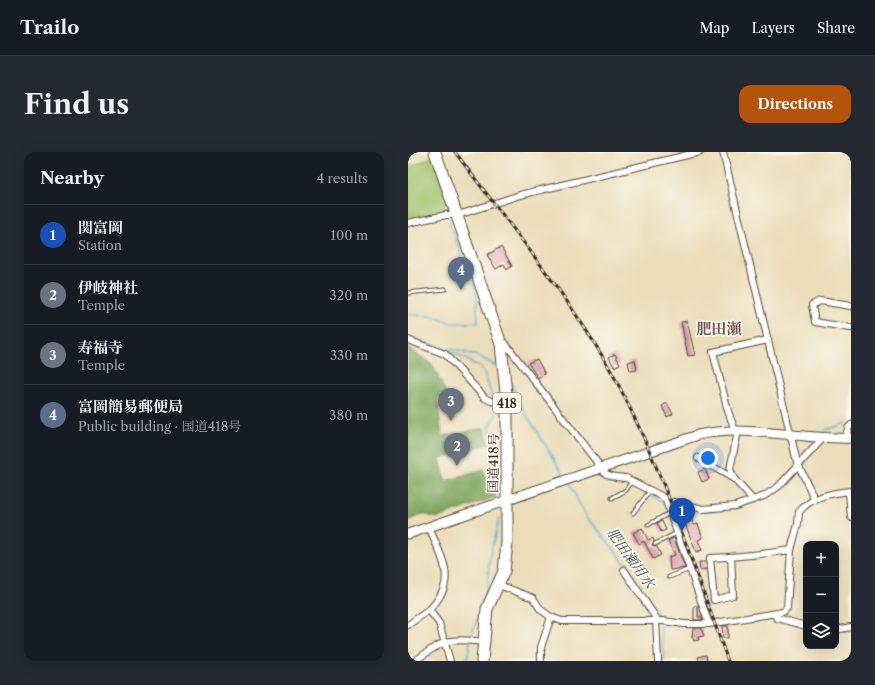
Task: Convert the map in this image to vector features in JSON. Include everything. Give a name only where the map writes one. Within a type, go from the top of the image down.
[{"type":"highway","name":"国道418号","points":[[435,152],[458,215],[500,344],[507,403],[507,543],[504,571],[487,609],[482,661]]},
{"type":"street","points":[[408,223],[439,216],[458,215],[520,195],[700,152]]},
{"type":"street","points":[[723,152],[791,435],[799,465],[815,500]]},
{"type":"street","points":[[851,306],[820,301],[812,305],[815,322],[851,328]]},
{"type":"street","points":[[408,340],[446,354],[485,398],[491,401],[507,403]]},
{"type":"street","points":[[734,479],[730,469],[736,444],[737,431],[728,411],[713,352],[768,340]]},
{"type":"street","points":[[500,344],[505,343],[606,474],[616,478],[626,478],[665,498],[709,624]]},
{"type":"street","points":[[408,534],[698,435],[713,432],[737,431],[849,438],[848,428],[851,425]]},
{"type":"street","points":[[674,502],[703,509],[734,506],[753,500],[778,487],[825,436]]},
{"type":"street","points":[[698,458],[734,479],[753,500]]},
{"type":"street","points":[[498,585],[533,598],[541,610],[551,617],[562,621],[709,624],[774,614],[783,612],[787,608],[791,550],[798,524],[799,512],[807,504],[827,494],[850,492],[851,517]]},
{"type":"street","points":[[408,624],[430,610],[440,599],[446,588],[447,577],[444,565],[429,527]]},
{"type":"street","points":[[731,557],[733,595],[714,600],[710,558],[731,557],[747,557],[791,550]]},
{"type":"street","points":[[624,570],[656,618],[658,661]]},
{"type":"street","points":[[430,610],[439,623],[450,661]]},
{"type":"street","points":[[774,614],[776,618],[803,625]]},
{"type":"street","points":[[541,661],[541,647],[551,617]]},
{"type":"street","points":[[839,629],[851,627]]},
{"type":"street","points":[[415,661],[439,643],[463,639],[483,642]]},
{"type":"lane","points":[[408,293],[445,289]]},
{"type":"lane","points":[[612,498],[626,490],[632,481]]},
{"type":"lane","points":[[633,513],[650,491]]},
{"type":"lane","points":[[648,525],[671,512]]},
{"type":"lane","points":[[656,544],[678,533]]},
{"type":"lane","points":[[669,577],[691,569]]},
{"type":"green space","points":[[432,157],[451,210],[408,220],[408,167]]},
{"type":"green space","points":[[408,348],[432,364],[447,395],[437,398],[442,436],[484,428],[489,444],[440,458],[445,481],[484,470],[485,477],[495,475],[495,497],[438,518],[422,514],[408,521]]},
{"type":"building","points":[[501,247],[512,266],[507,270],[504,264],[496,269],[487,255]]},
{"type":"building","points":[[687,321],[695,355],[688,356],[681,322]]},
{"type":"building","points":[[615,354],[620,364],[614,367],[609,357]]},
{"type":"building","points":[[537,359],[545,374],[538,378],[528,363]]},
{"type":"building","points":[[635,360],[637,370],[630,371],[628,362]]},
{"type":"building","points":[[667,403],[673,414],[667,417],[662,406]]},
{"type":"building","points":[[705,469],[709,479],[702,482],[698,472]]},
{"type":"building","points":[[688,510],[694,525],[698,524],[703,538],[698,540],[702,550],[696,552],[681,513]]},
{"type":"building","points":[[662,521],[666,530],[661,532],[657,523]]},
{"type":"building","points":[[642,528],[648,540],[653,538],[654,541],[652,545],[657,547],[661,555],[653,559],[644,541],[639,544],[633,533]]},
{"type":"building","points":[[674,538],[685,568],[670,570],[669,557],[675,555],[668,541]]},
{"type":"building","points":[[699,562],[706,562],[707,569],[700,570]]},
{"type":"building","points":[[694,606],[698,606],[698,617],[702,617],[702,620],[694,620]]},
{"type":"building","points":[[722,626],[728,626],[728,638],[723,638]]},
{"type":"building","points":[[693,628],[701,628],[704,636],[698,637],[699,640],[694,641],[692,637]]},
{"type":"building","points":[[706,655],[707,661],[699,661],[698,657]]},
{"type":"waterway","points":[[408,315],[431,316],[451,323],[478,323],[476,291],[450,225],[451,221]]},
{"type":"waterway","name":"肥田瀬用水","points":[[415,339],[444,348]]},
{"type":"waterway","name":"肥田瀬用水","points":[[444,348],[480,367],[484,372],[493,399]]},
{"type":"waterway","name":"肥田瀬用水","points":[[450,349],[478,356],[498,367]]},
{"type":"waterway","name":"肥田瀬用水","points":[[510,381],[523,409],[566,478]]},
{"type":"waterway","name":"肥田瀬用水","points":[[495,403],[497,413],[489,428],[499,459],[500,492]]},
{"type":"waterway","name":"肥田瀬用水","points":[[825,430],[847,423]]},
{"type":"waterway","name":"肥田瀬用水","points":[[802,467],[809,458]]},
{"type":"waterway","name":"肥田瀬用水","points":[[782,487],[799,470]]},
{"type":"waterway","name":"肥田瀬用水","points":[[590,475],[591,477],[601,474],[611,483],[625,481],[664,502]]},
{"type":"waterway","name":"肥田瀬用水","points":[[569,483],[585,514],[618,554],[657,611],[658,617]]},
{"type":"waterway","name":"肥田瀬用水","points":[[768,497],[774,493]]},
{"type":"waterway","name":"肥田瀬用水","points":[[736,509],[755,502]]},
{"type":"waterway","name":"肥田瀬用水","points":[[669,505],[694,512],[722,510]]},
{"type":"waterway","name":"肥田瀬用水","points":[[471,639],[487,586],[490,555],[499,518]]},
{"type":"waterway","name":"肥田瀬用水","points":[[660,622],[664,661]]},
{"type":"waterway","name":"肥田瀬用水","points":[[467,661],[470,642]]},
{"type":"railway","points":[[455,152],[541,265],[582,324],[618,384],[650,452],[678,521],[728,661]]},
{"type":"place","name":"富岡簡易郵便局","points":[[461,290]]},
{"type":"place","name":"寿福寺","points":[[451,421]]},
{"type":"place","name":"伊岐神社","points":[[457,466]]},
{"type":"place","name":"関富岡","points":[[682,531]]},
{"type":"district","name":"肥田瀬","points":[[719,328]]}]
